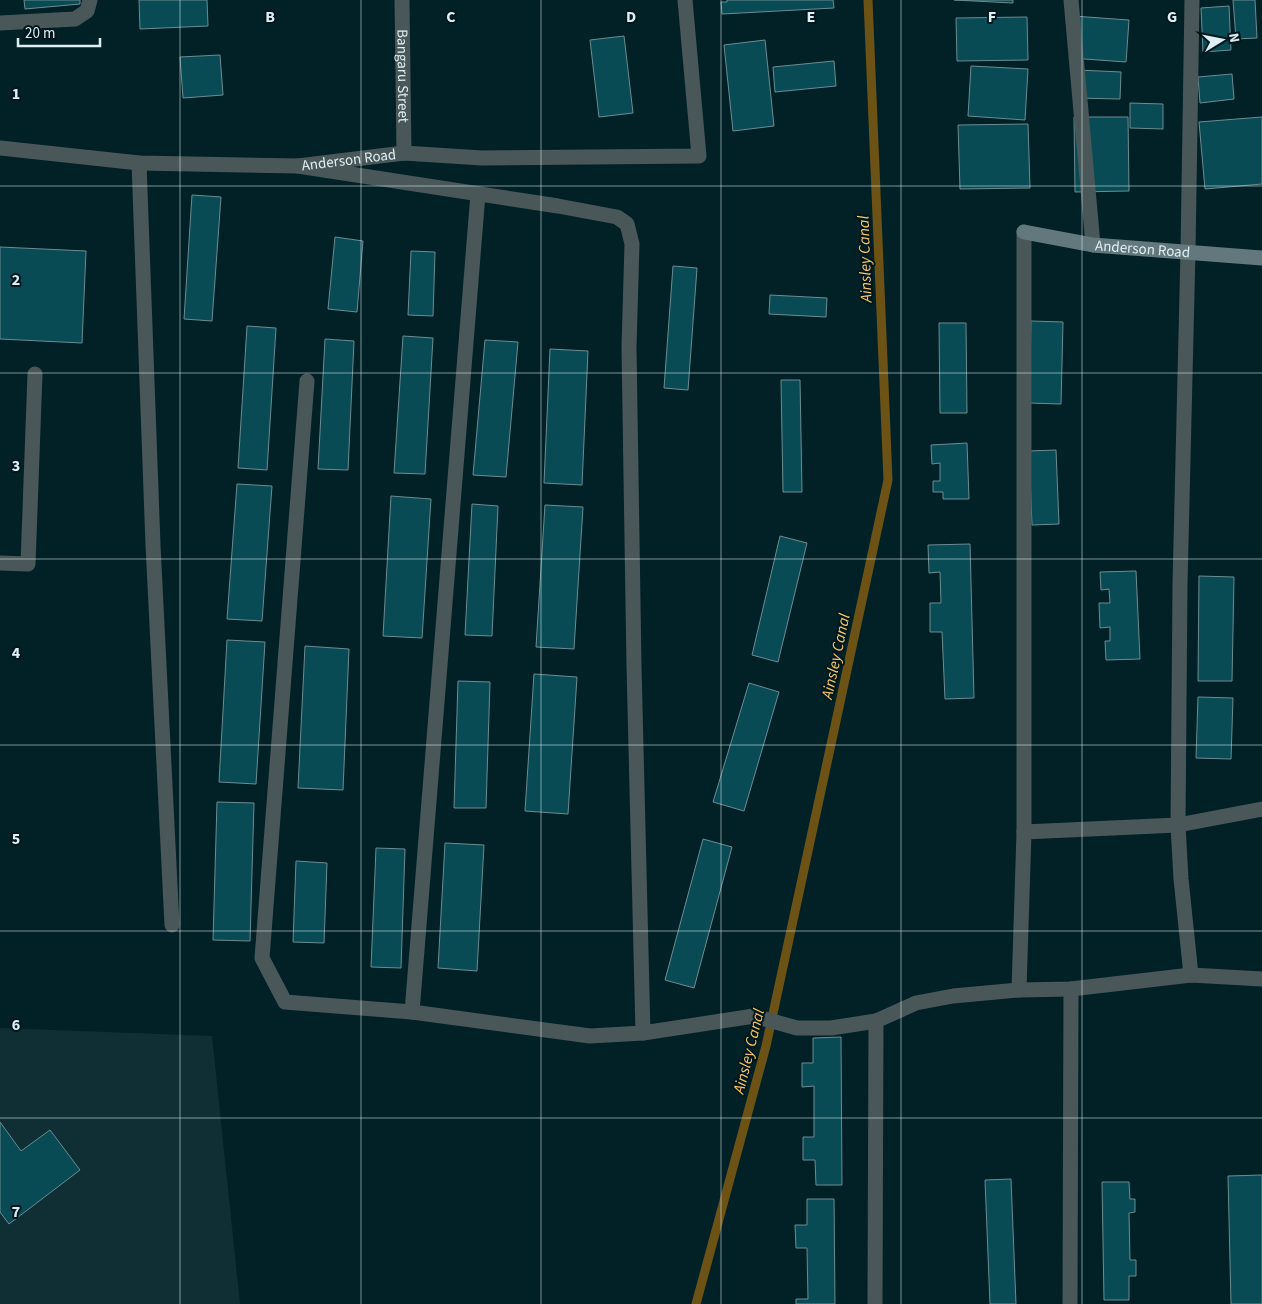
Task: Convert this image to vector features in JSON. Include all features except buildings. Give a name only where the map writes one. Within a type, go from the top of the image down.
[{"type":"street","points":[[0,23],[75,18],[87,12],[90,0]]},
{"type":"street","name":"Bangaru Street","points":[[402,0],[404,153]]},
{"type":"street","name":"Anderson Road","points":[[0,148],[139,163],[298,166],[404,153],[482,158],[699,156],[685,0]]},
{"type":"street","points":[[1071,0],[1093,245]]},
{"type":"street","points":[[1191,974],[1180,879],[1178,825],[1180,585],[1192,0]]},
{"type":"street","points":[[139,163],[153,545],[172,926]]},
{"type":"street","points":[[298,166],[617,217],[627,224],[632,244],[630,367],[634,666],[643,1033]]},
{"type":"street","points":[[412,1012],[478,194]]},
{"type":"street","name":"Anderson Road","points":[[1024,832],[1024,232],[1093,245],[1262,258]]},
{"type":"street","points":[[0,563],[28,564],[35,374]]},
{"type":"street","points":[[307,381],[262,958],[285,1002],[412,1012],[590,1036],[643,1033],[754,1016],[797,1028],[831,1028],[876,1021],[916,1003],[953,996],[1018,990],[1071,989],[1191,974],[1262,979]]},
{"type":"street","points":[[1018,990],[1024,832],[1178,825],[1262,809]]},
{"type":"street","points":[[1070,1304],[1071,989]]},
{"type":"street","points":[[875,1304],[876,1021]]},
{"type":"shaded area","points":[[0,1028],[212,1036],[240,1304],[0,1304]]},
{"type":"waterway","name":"Ainsley Canal","points":[[696,1304],[766,1046],[888,480],[868,0]]}]
